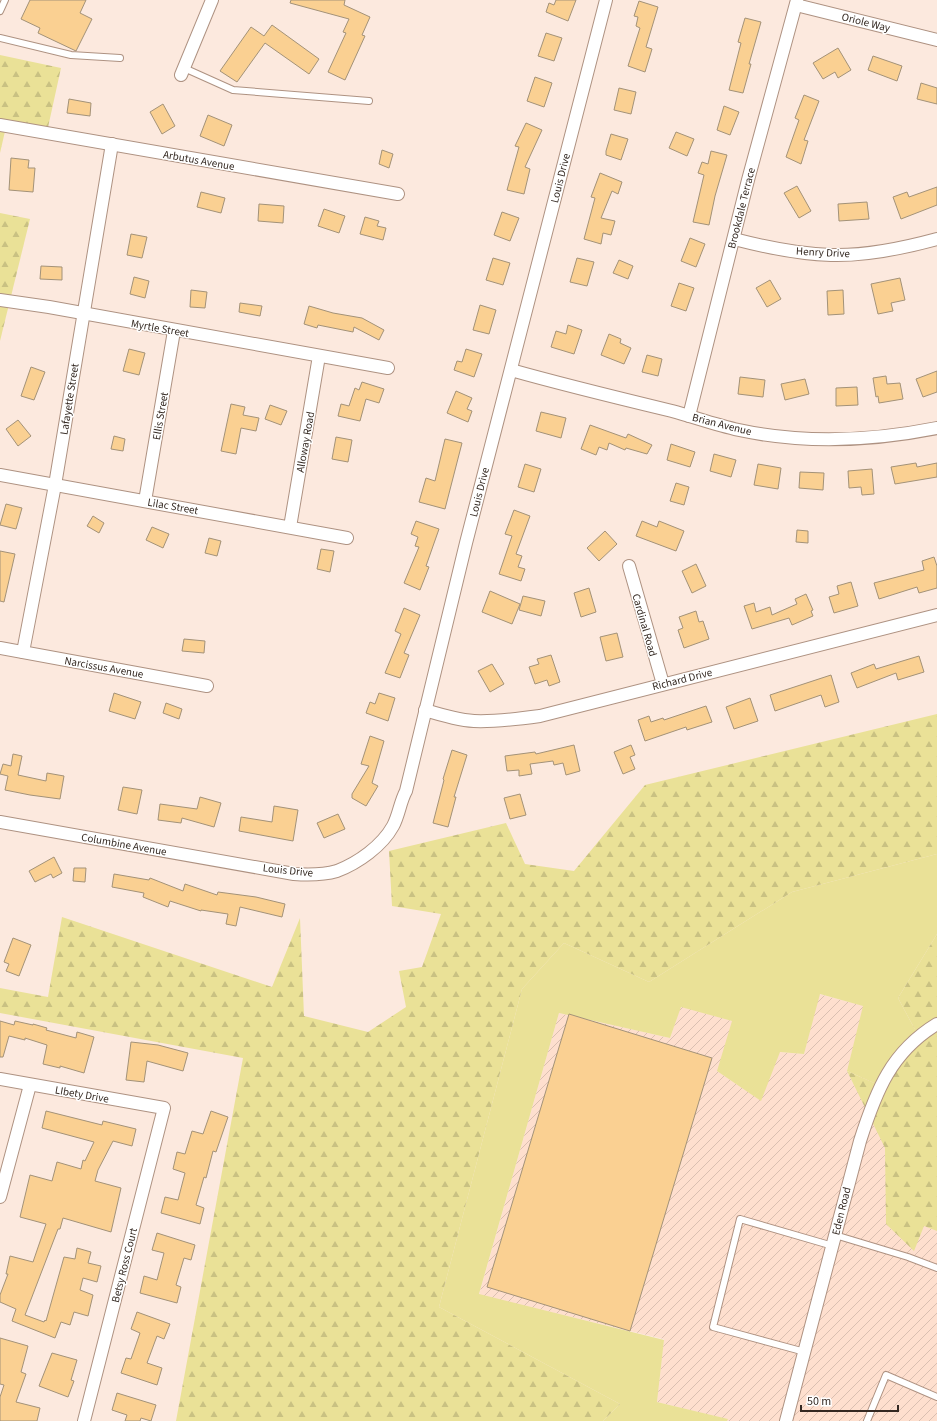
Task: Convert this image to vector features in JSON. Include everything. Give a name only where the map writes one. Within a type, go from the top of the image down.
[{"type":"street","points":[[183,72],[212,0]]},
{"type":"street","name":"Louis Drive","points":[[249,866],[294,874],[312,875],[336,871],[356,861],[374,849],[393,826],[406,791],[468,535],[606,0]]},
{"type":"street","name":"Oriole Way","points":[[796,2],[937,40]]},
{"type":"street","name":"Brookdale Terrace","points":[[689,416],[750,172],[796,2]]},
{"type":"street","name":"Arbutus Avenue","points":[[0,125],[398,194]]},
{"type":"street","name":"Lafayette Street","points":[[23,652],[55,485],[112,144]]},
{"type":"street","name":"Henry Drive","points":[[734,239],[760,246],[796,252],[831,255],[867,253],[937,239]]},
{"type":"street","name":"Myrtle Street","points":[[0,300],[388,368]]},
{"type":"street","name":"Ellis Street","points":[[145,501],[174,331]]},
{"type":"street","name":"Alloway Road","points":[[290,527],[319,356]]},
{"type":"street","name":"Brian Avenue","points":[[510,370],[739,430],[797,438],[834,440],[883,437],[937,428]]},
{"type":"street","name":"Lilac Street","points":[[0,475],[346,538]]},
{"type":"street","name":"Cardinal Road","points":[[629,566],[663,684]]},
{"type":"street","name":"Richard Drive","points":[[425,710],[440,715],[473,721],[500,721],[540,716],[937,615]]},
{"type":"street","name":"Narcissus Avenue","points":[[0,648],[208,686]]},
{"type":"street","name":"Columbine Avenue","points":[[0,822],[249,866]]},
{"type":"street","name":"Eden Road","points":[[786,1421],[860,1141],[878,1091],[888,1072],[902,1053],[919,1037],[937,1024]]},
{"type":"street","name":"LIbety Drive","points":[[0,1079],[164,1108]]},
{"type":"street","points":[[0,1197],[30,1085]]},
{"type":"street","name":"Betsy Ross Court","points":[[84,1421],[164,1108]]},
{"type":"lane","points":[[0,11],[5,0]]},
{"type":"lane","points":[[0,38],[71,55],[120,58]]},
{"type":"lane","points":[[183,72],[233,90],[369,102]]},
{"type":"lane","points":[[805,1352],[713,1327],[740,1219],[908,1257],[937,1268]]},
{"type":"lane","points":[[866,1421],[886,1375],[937,1397]]},
{"type":"shaded area","points":[[819,994],[864,1006],[847,1071],[853,1083],[937,1001],[937,1421],[727,1421],[727,1419],[657,1402],[664,1339],[479,1295],[559,1013],[670,1038],[681,1006],[732,1021],[780,1052],[804,1054]]},
{"type":"green space","points":[[0,55],[61,68],[47,132],[6,127],[0,153]]},
{"type":"green space","points":[[0,213],[30,219],[0,341]]},
{"type":"green space","points":[[937,714],[937,854],[792,892],[649,982],[564,943],[522,989],[439,1307],[620,1404],[603,1421],[176,1421],[243,1058],[0,1013],[0,988],[48,997],[62,917],[272,987],[300,918],[304,1016],[368,1032],[406,1007],[399,971],[422,967],[441,914],[392,906],[389,851],[506,823],[525,864],[574,871],[645,785]]},
{"type":"green space","points":[[937,854],[937,934],[898,998],[919,1037],[881,1086],[847,1071],[863,1006],[820,994],[804,1054],[780,1052],[761,1101],[717,1071],[732,1021],[681,1007],[670,1038],[559,1013],[479,1294],[664,1340],[657,1402],[728,1419],[727,1421],[603,1421],[620,1404],[439,1307],[522,989],[564,943],[649,982],[792,892]]},
{"type":"green space","points":[[937,934],[937,1231],[924,1226],[914,1251],[886,1224],[885,1148],[847,1071],[881,1086],[919,1037],[898,998]]},
{"type":"building","points":[[30,0],[86,0],[80,13],[92,19],[76,51],[38,33],[40,28],[21,19]]},
{"type":"building","points":[[291,0],[345,0],[344,5],[370,17],[362,35],[365,36],[345,80],[328,72],[346,33],[343,32],[349,19],[290,3]]},
{"type":"building","points":[[556,0],[576,0],[568,21],[546,12],[549,3],[554,5]]},
{"type":"building","points":[[639,1],[658,7],[646,47],[652,49],[645,72],[628,66],[640,28],[636,26],[638,17],[634,16]]},
{"type":"building","points":[[745,18],[761,22],[749,64],[751,64],[743,93],[729,90],[741,43],[738,42]]},
{"type":"building","points":[[272,25],[319,59],[309,74],[265,43],[237,82],[220,71],[251,27],[264,36]]},
{"type":"building","points":[[546,33],[562,38],[554,61],[538,56]]},
{"type":"building","points":[[838,48],[851,70],[838,78],[835,72],[823,79],[813,63]]},
{"type":"building","points":[[873,56],[902,66],[897,81],[868,70]]},
{"type":"building","points":[[535,77],[552,83],[544,107],[527,101]]},
{"type":"building","points":[[921,83],[937,88],[937,104],[917,99]]},
{"type":"building","points":[[619,88],[636,92],[631,114],[614,110]]},
{"type":"building","points":[[804,95],[819,101],[804,140],[808,141],[801,164],[786,157],[799,120],[795,118]]},
{"type":"building","points":[[69,99],[91,103],[90,116],[67,113]]},
{"type":"building","points":[[163,104],[175,126],[162,134],[150,112]]},
{"type":"building","points":[[724,106],[739,112],[730,135],[717,130]]},
{"type":"building","points":[[208,115],[232,125],[224,146],[200,136]]},
{"type":"building","points":[[526,123],[542,130],[525,167],[530,169],[524,194],[507,190],[519,147],[515,146]]},
{"type":"building","points":[[676,132],[694,139],[687,156],[669,148]]},
{"type":"building","points":[[611,134],[628,139],[621,160],[606,155]]},
{"type":"building","points":[[382,150],[393,154],[389,168],[379,164]]},
{"type":"building","points":[[711,151],[727,155],[715,196],[709,225],[693,222],[704,175],[698,173],[702,162],[708,164]]},
{"type":"building","points":[[11,158],[29,160],[28,168],[35,168],[33,192],[9,190]]},
{"type":"building","points":[[600,173],[622,182],[618,194],[612,191],[601,218],[615,221],[611,235],[603,233],[601,244],[584,239],[595,198],[591,197]]},
{"type":"building","points":[[797,186],[811,211],[799,218],[784,193]]},
{"type":"building","points":[[937,187],[937,205],[901,219],[893,197],[907,192],[909,197]]},
{"type":"building","points":[[201,192],[225,198],[221,213],[197,207]]},
{"type":"building","points":[[867,202],[869,219],[839,221],[838,204]]},
{"type":"building","points":[[259,204],[284,206],[283,223],[258,221]]},
{"type":"building","points":[[324,209],[345,216],[339,233],[318,226]]},
{"type":"building","points":[[502,212],[519,218],[510,241],[494,235]]},
{"type":"building","points":[[365,217],[379,221],[377,226],[386,228],[383,240],[360,234]]},
{"type":"building","points":[[131,234],[147,237],[142,258],[127,255]]},
{"type":"building","points":[[690,238],[705,244],[696,267],[681,261]]},
{"type":"building","points":[[493,258],[510,263],[503,285],[486,280]]},
{"type":"building","points":[[577,258],[594,262],[587,286],[570,282]]},
{"type":"building","points":[[619,260],[633,266],[628,279],[613,273]]},
{"type":"building","points":[[41,266],[62,267],[62,280],[40,279]]},
{"type":"building","points":[[134,277],[149,281],[145,298],[130,294]]},
{"type":"building","points":[[900,278],[905,300],[891,303],[893,311],[878,314],[871,284]]},
{"type":"building","points":[[770,280],[781,299],[767,307],[756,288]]},
{"type":"building","points":[[679,283],[694,288],[686,311],[671,306]]},
{"type":"building","points":[[191,290],[207,292],[205,308],[190,307]]},
{"type":"building","points":[[843,290],[844,314],[828,315],[827,291]]},
{"type":"building","points":[[240,303],[262,306],[260,316],[239,312]]},
{"type":"building","points":[[480,305],[496,310],[489,334],[473,330]]},
{"type":"building","points":[[309,306],[333,313],[362,318],[384,330],[379,340],[354,327],[353,332],[318,325],[317,328],[304,324]]},
{"type":"building","points":[[568,325],[582,330],[574,354],[551,347],[556,331],[566,334]]},
{"type":"building","points":[[609,334],[621,339],[620,343],[631,348],[624,364],[601,355]]},
{"type":"building","points":[[129,349],[145,353],[139,375],[123,371]]},
{"type":"building","points":[[466,349],[482,354],[474,377],[454,370],[457,361],[462,362]]},
{"type":"building","points":[[647,355],[662,359],[658,376],[642,372]]},
{"type":"building","points":[[31,367],[45,372],[34,400],[21,396]]},
{"type":"building","points":[[937,371],[937,392],[923,397],[916,379]]},
{"type":"building","points":[[886,376],[887,384],[900,383],[903,399],[879,403],[878,396],[876,397],[873,378]]},
{"type":"building","points":[[740,377],[765,380],[763,397],[738,394]]},
{"type":"building","points":[[805,379],[809,394],[785,400],[781,384]]},
{"type":"building","points":[[362,382],[384,389],[379,403],[366,399],[360,421],[338,416],[341,404],[349,406],[355,388],[359,390]]},
{"type":"building","points":[[857,387],[858,405],[836,406],[836,388]]},
{"type":"building","points":[[456,391],[472,398],[467,409],[472,411],[468,422],[447,413]]},
{"type":"building","points":[[231,404],[245,407],[243,415],[259,418],[256,431],[241,428],[236,454],[221,451]]},
{"type":"building","points":[[270,405],[287,411],[281,425],[265,419]]},
{"type":"building","points":[[541,412],[566,418],[561,438],[536,431]]},
{"type":"building","points":[[18,420],[31,436],[18,446],[6,429]]},
{"type":"building","points":[[590,425],[626,438],[628,434],[652,445],[647,454],[626,448],[625,450],[609,443],[607,450],[599,447],[596,455],[581,449]]},
{"type":"building","points":[[114,436],[125,439],[123,451],[111,449]]},
{"type":"building","points":[[336,437],[352,440],[348,462],[332,459]]},
{"type":"building","points":[[445,439],[462,443],[445,509],[419,502],[426,478],[435,481]]},
{"type":"building","points":[[671,444],[695,452],[690,467],[667,460]]},
{"type":"building","points":[[714,454],[736,460],[731,477],[710,471]]},
{"type":"building","points":[[916,463],[917,467],[937,463],[937,477],[895,484],[891,467]]},
{"type":"building","points":[[525,464],[541,469],[534,492],[518,487]]},
{"type":"building","points":[[758,464],[781,468],[778,489],[754,485]]},
{"type":"building","points":[[872,469],[874,494],[862,495],[861,487],[849,488],[848,471]]},
{"type":"building","points":[[800,472],[824,473],[823,490],[799,488]]},
{"type":"building","points":[[676,483],[689,487],[684,505],[670,501]]},
{"type":"building","points":[[6,504],[22,508],[16,529],[0,525]]},
{"type":"building","points":[[514,510],[530,516],[516,554],[522,556],[518,567],[525,569],[521,581],[499,574],[512,536],[505,534]]},
{"type":"building","points":[[93,516],[104,523],[99,533],[87,526]]},
{"type":"building","points":[[416,521],[439,529],[426,566],[429,567],[420,590],[404,583],[419,547],[415,546],[418,537],[411,534]]},
{"type":"building","points":[[642,521],[657,527],[659,521],[684,531],[676,551],[636,536]]},
{"type":"building","points":[[152,527],[169,534],[163,548],[146,540]]},
{"type":"building","points":[[797,530],[808,531],[808,543],[796,542]]},
{"type":"building","points":[[605,531],[617,544],[599,561],[587,548]]},
{"type":"building","points":[[209,538],[221,541],[217,556],[205,553]]},
{"type":"building","points":[[321,549],[334,551],[330,572],[317,569]]},
{"type":"building","points":[[0,551],[15,554],[4,602],[0,601]]},
{"type":"building","points":[[934,557],[937,566],[937,588],[919,593],[917,587],[879,599],[874,583],[924,570],[922,561]]},
{"type":"building","points":[[696,564],[706,586],[692,593],[682,571]]},
{"type":"building","points":[[851,582],[858,606],[834,613],[829,597],[839,594],[837,586]]},
{"type":"building","points":[[589,588],[596,612],[581,617],[574,593]]},
{"type":"building","points":[[490,591],[520,604],[512,624],[482,612]]},
{"type":"building","points":[[806,594],[813,610],[811,611],[813,616],[792,625],[789,618],[752,629],[744,606],[754,603],[756,612],[770,607],[772,615],[797,604],[795,599]]},
{"type":"building","points":[[523,596],[545,601],[541,616],[519,610]]},
{"type":"building","points":[[404,608],[420,615],[404,653],[409,655],[400,678],[385,673],[401,634],[395,631]]},
{"type":"building","points":[[696,611],[699,622],[703,621],[709,639],[684,648],[678,630],[683,628],[679,617]]},
{"type":"building","points":[[617,633],[623,657],[606,661],[600,637]]},
{"type":"building","points":[[184,639],[205,641],[204,653],[182,651]]},
{"type":"building","points":[[551,655],[560,682],[549,686],[547,680],[535,684],[529,667],[539,664],[537,659]]},
{"type":"building","points":[[919,656],[924,672],[898,680],[896,673],[857,688],[851,673],[874,664],[876,669]]},
{"type":"building","points":[[492,664],[504,684],[490,692],[478,671]]},
{"type":"building","points":[[831,675],[839,702],[825,707],[821,695],[775,711],[770,695]]},
{"type":"building","points":[[114,693],[141,702],[135,719],[109,711]]},
{"type":"building","points":[[379,693],[395,698],[388,721],[366,713],[370,702],[375,704]]},
{"type":"building","points":[[750,698],[758,721],[734,729],[726,707]]},
{"type":"building","points":[[166,703],[182,709],[179,719],[163,713]]},
{"type":"building","points":[[706,706],[712,722],[687,730],[686,727],[645,741],[638,720],[649,716],[651,722],[663,718],[664,720]]},
{"type":"building","points":[[370,736],[384,741],[372,783],[378,786],[366,806],[352,798],[352,794],[369,766],[361,764]]},
{"type":"building","points":[[574,745],[580,771],[566,775],[563,763],[554,765],[553,761],[530,764],[532,774],[519,776],[519,770],[507,771],[505,756],[535,752],[536,754]]},
{"type":"building","points":[[631,745],[635,755],[630,757],[635,769],[623,774],[614,752]]},
{"type":"building","points":[[452,750],[467,755],[454,797],[456,797],[448,827],[433,823],[443,779]]},
{"type":"building","points":[[13,754],[22,756],[18,775],[46,781],[47,773],[64,776],[60,799],[5,790],[8,776],[0,774],[3,764],[11,766]]},
{"type":"building","points":[[123,787],[142,790],[137,814],[118,810]]},
{"type":"building","points":[[520,794],[526,815],[510,819],[504,798]]},
{"type":"building","points":[[200,797],[221,803],[214,827],[182,818],[181,823],[158,820],[160,804],[197,809]]},
{"type":"building","points":[[274,806],[298,810],[293,841],[239,831],[241,817],[272,822]]},
{"type":"building","points":[[338,814],[345,829],[324,838],[317,823]]},
{"type":"building","points":[[54,857],[62,873],[53,878],[51,874],[35,882],[29,871]]},
{"type":"building","points":[[74,868],[86,868],[85,882],[73,881]]},
{"type":"building","points":[[114,874],[149,880],[150,878],[183,891],[185,884],[217,895],[218,892],[256,897],[285,904],[282,917],[240,907],[236,926],[226,924],[228,914],[201,911],[170,901],[168,907],[143,897],[144,893],[112,887]]},
{"type":"building","points":[[13,938],[31,945],[19,976],[6,971],[9,964],[4,962]]},
{"type":"building","points":[[569,1014],[712,1058],[630,1331],[487,1287]]},
{"type":"building","points":[[0,1021],[14,1025],[15,1021],[33,1024],[47,1028],[46,1030],[76,1038],[77,1032],[94,1037],[84,1073],[60,1066],[60,1068],[43,1064],[47,1045],[25,1038],[25,1040],[9,1036],[3,1057],[0,1057]]},
{"type":"building","points":[[131,1042],[158,1045],[188,1053],[183,1071],[147,1061],[144,1082],[126,1080]]},
{"type":"building","points":[[46,1111],[102,1125],[103,1121],[136,1129],[132,1146],[113,1141],[98,1170],[95,1181],[121,1188],[111,1232],[63,1218],[60,1229],[58,1229],[25,1315],[44,1322],[45,1320],[46,1321],[64,1257],[75,1259],[77,1248],[91,1252],[88,1263],[101,1266],[97,1282],[83,1278],[80,1290],[93,1295],[88,1316],[74,1312],[70,1325],[61,1322],[55,1338],[12,1321],[16,1309],[0,1302],[0,1295],[8,1274],[6,1274],[10,1256],[33,1262],[46,1224],[20,1217],[30,1175],[52,1181],[57,1162],[81,1169],[83,1160],[85,1161],[94,1142],[42,1128]]},
{"type":"building","points":[[211,1111],[228,1117],[216,1152],[213,1151],[206,1178],[204,1177],[196,1205],[204,1208],[200,1224],[161,1213],[165,1197],[178,1200],[185,1173],[173,1169],[177,1152],[185,1154],[192,1131],[203,1134]]},
{"type":"building","points":[[157,1233],[195,1245],[191,1260],[184,1258],[176,1285],[181,1287],[177,1303],[140,1293],[144,1276],[157,1280],[164,1253],[152,1250]]},
{"type":"building","points":[[137,1312],[170,1324],[164,1339],[157,1336],[147,1363],[162,1368],[157,1385],[121,1373],[126,1358],[131,1359],[140,1333],[131,1329]]},
{"type":"building","points":[[0,1338],[28,1346],[21,1372],[26,1374],[16,1402],[40,1408],[37,1421],[0,1421],[0,1397],[4,1385],[0,1384]]},
{"type":"building","points":[[52,1353],[77,1360],[71,1380],[74,1381],[68,1397],[39,1386]]},
{"type":"building","points":[[117,1393],[156,1405],[151,1421],[141,1418],[140,1421],[125,1421],[127,1415],[112,1410]]}]
